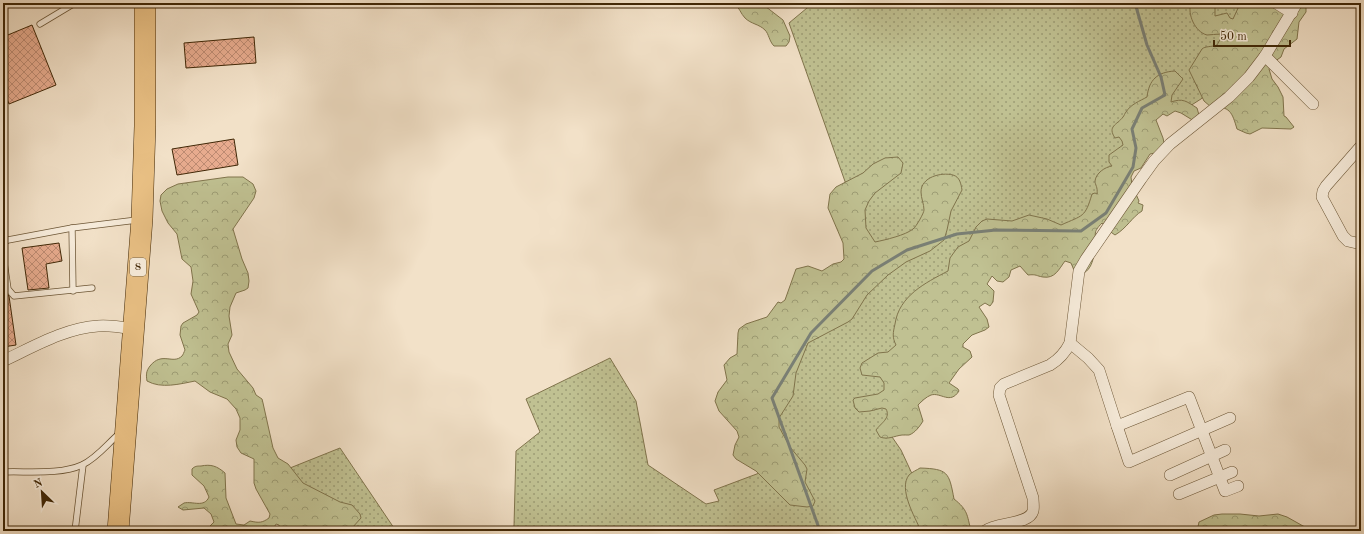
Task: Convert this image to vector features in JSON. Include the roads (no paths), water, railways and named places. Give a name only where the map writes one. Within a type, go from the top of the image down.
[{"type":"highway","name":"8","points":[[118,531],[132,329],[142,219],[145,126],[145,3]]},
{"type":"street","points":[[985,531],[998,525],[1026,520],[1031,516],[1033,510],[1033,498],[999,395],[1000,388],[1004,384],[1050,365],[1057,361],[1066,351],[1070,343],[1079,271],[1086,259],[1154,161],[1170,144],[1229,97],[1249,77],[1265,56],[1295,8],[1276,3]]},
{"type":"street","points":[[1265,56],[1314,104]]},
{"type":"street","points":[[1361,146],[1322,191],[1322,197],[1343,236],[1348,241],[1361,244]]},
{"type":"street","points":[[3,361],[41,343],[76,329],[90,326],[108,325],[132,329]]},
{"type":"street","points":[[1070,343],[1088,358],[1099,370],[1129,462],[1230,418]]},
{"type":"street","points":[[1117,426],[1189,397],[1225,491],[1238,486]]},
{"type":"street","points":[[1170,475],[1226,450]]},
{"type":"street","points":[[1179,494],[1232,472]]},
{"type":"lane","points":[[40,24],[75,3]]},
{"type":"lane","points":[[3,243],[8,240],[72,228],[142,219]]},
{"type":"lane","points":[[72,228],[72,291]]},
{"type":"lane","points":[[3,254],[8,289],[14,296],[92,288]]},
{"type":"lane","points":[[3,472],[56,471],[67,470],[83,465],[94,457],[126,427]]},
{"type":"lane","points":[[75,531],[83,465]]},
{"type":"waterway","points":[[820,531],[772,398],[811,333],[872,271],[907,250],[957,234],[996,230],[1081,231],[1106,213],[1133,167],[1136,148],[1132,129],[1142,108],[1165,95],[1161,77],[1147,45],[1135,3]]}]
